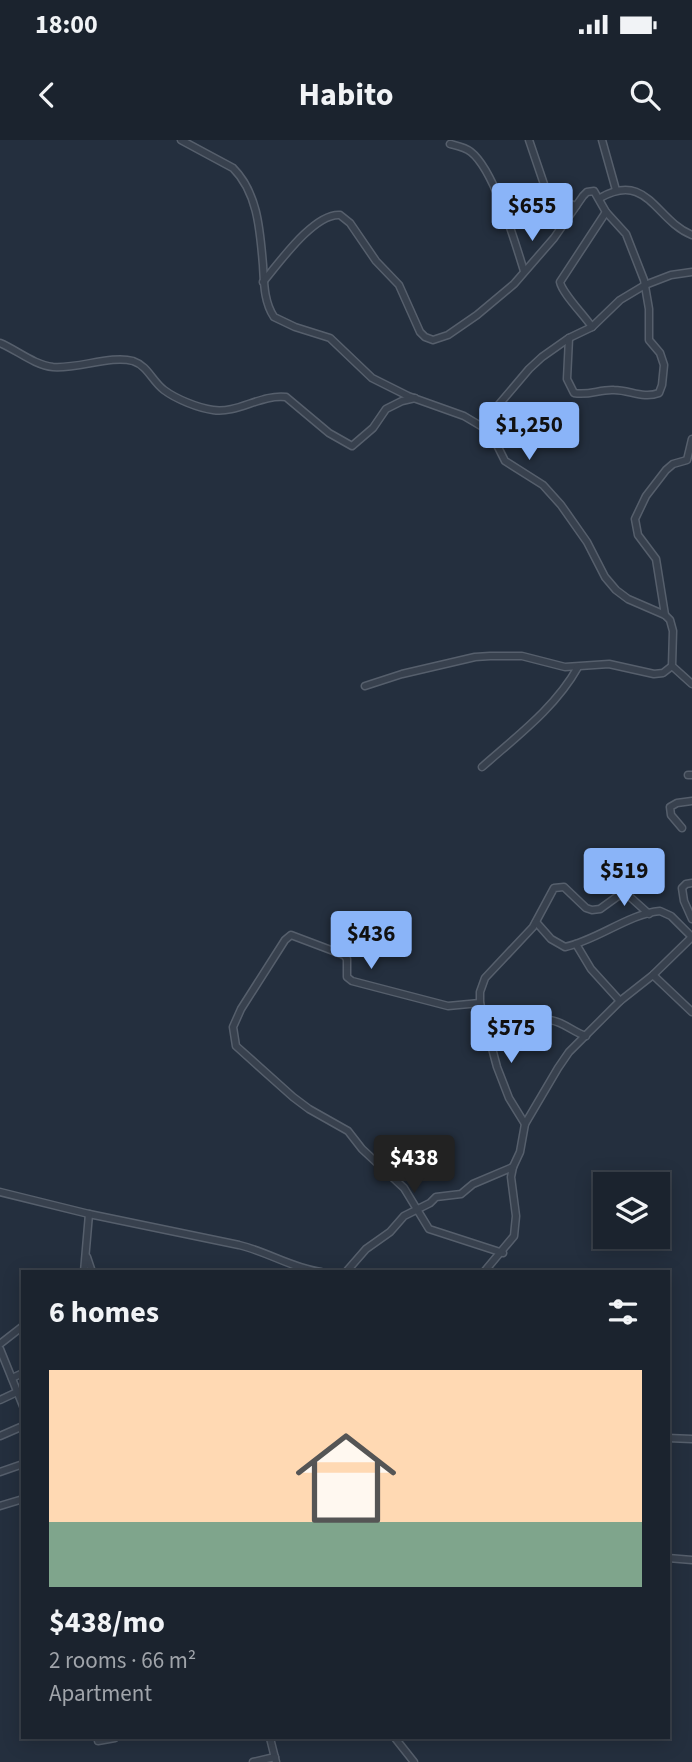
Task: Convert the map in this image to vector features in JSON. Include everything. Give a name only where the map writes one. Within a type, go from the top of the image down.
[{"type":"street","points":[[181,140],[233,168],[239,174],[257,213],[263,282],[270,311],[279,321],[330,338],[372,378],[464,416],[491,432]]},
{"type":"street","points":[[529,140],[548,196],[576,206]]},
{"type":"street","points":[[602,140],[616,190]]},
{"type":"street","points":[[450,144],[471,152],[484,166],[496,191],[524,271]]},
{"type":"street","points":[[263,282],[317,223],[326,217],[340,215],[350,223],[376,261],[397,281],[420,332],[433,340],[448,335],[477,315],[514,284],[590,190],[600,198],[606,212],[626,234],[645,285],[649,309],[649,340],[660,353],[664,365],[659,393],[645,396],[613,390],[590,394],[575,393],[567,379],[569,338]]},
{"type":"street","points":[[600,198],[616,190],[638,192],[659,207],[682,230],[692,235]]},
{"type":"street","points":[[592,327],[582,311],[563,291],[560,282],[606,212]]},
{"type":"street","points":[[692,272],[671,275],[645,285],[615,305],[592,327],[569,338],[528,369],[496,408],[490,421],[491,432],[505,461],[543,485],[561,505],[587,542],[605,577],[616,590],[628,599],[665,615],[670,621],[673,631],[672,666],[692,684]]},
{"type":"street","points":[[0,343],[49,367],[132,361],[144,368],[165,391],[216,411],[286,397],[329,433],[352,446],[373,428],[386,409],[415,398]]},
{"type":"street","points":[[665,615],[656,559],[638,535],[635,519],[646,496],[666,470],[673,464],[687,460],[692,439]]},
{"type":"street","points":[[365,687],[402,674],[482,656],[522,656],[565,667],[609,664],[659,674],[672,666]]},
{"type":"street","points":[[482,767],[559,695],[578,667]]},
{"type":"street","points":[[682,828],[671,815],[670,807],[692,801]]},
{"type":"street","points":[[692,883],[682,888],[682,893],[692,919]]},
{"type":"street","points":[[525,1124],[509,1098],[500,1074],[480,1003],[481,984],[536,922],[550,892],[559,887],[568,890],[592,911],[600,909],[618,896],[624,896],[632,898],[649,914]]},
{"type":"street","points":[[486,1270],[503,1253],[516,1230],[511,1177],[520,1152],[525,1124],[569,1052],[620,1001],[653,975],[692,937],[666,912],[649,914],[565,947],[558,945],[536,922]]},
{"type":"street","points":[[480,1003],[448,1006],[352,981],[347,977],[347,959],[344,955],[291,935],[241,1009],[233,1027],[234,1041],[239,1051],[303,1104],[348,1130],[362,1149],[404,1188],[425,1224],[434,1232],[503,1253]]},
{"type":"street","points":[[576,944],[592,969],[620,1001]]},
{"type":"street","points":[[653,975],[692,1012]]},
{"type":"street","points":[[483,1013],[498,1019],[559,1022],[586,1036]]},
{"type":"street","points":[[348,1270],[404,1216],[436,1197],[461,1194],[473,1184],[513,1167]]},
{"type":"street","points":[[0,1192],[89,1214],[239,1245],[262,1251],[306,1270]]},
{"type":"street","points":[[84,1270],[89,1214]]},
{"type":"street","points":[[86,1256],[91,1270]]},
{"type":"street","points":[[21,1328],[0,1347],[21,1400]]},
{"type":"street","points":[[12,1378],[21,1374]]},
{"type":"street","points":[[0,1400],[18,1392]]},
{"type":"street","points":[[0,1436],[21,1427]]},
{"type":"street","points":[[670,1438],[692,1439]]},
{"type":"street","points":[[0,1472],[21,1465]]},
{"type":"street","points":[[0,1506],[21,1500]]},
{"type":"street","points":[[670,1558],[692,1560]]},
{"type":"street","points":[[97,1741],[109,1739]]},
{"type":"street","points":[[253,1762],[276,1759],[270,1739]]},
{"type":"street","points":[[396,1739],[414,1762]]}]
